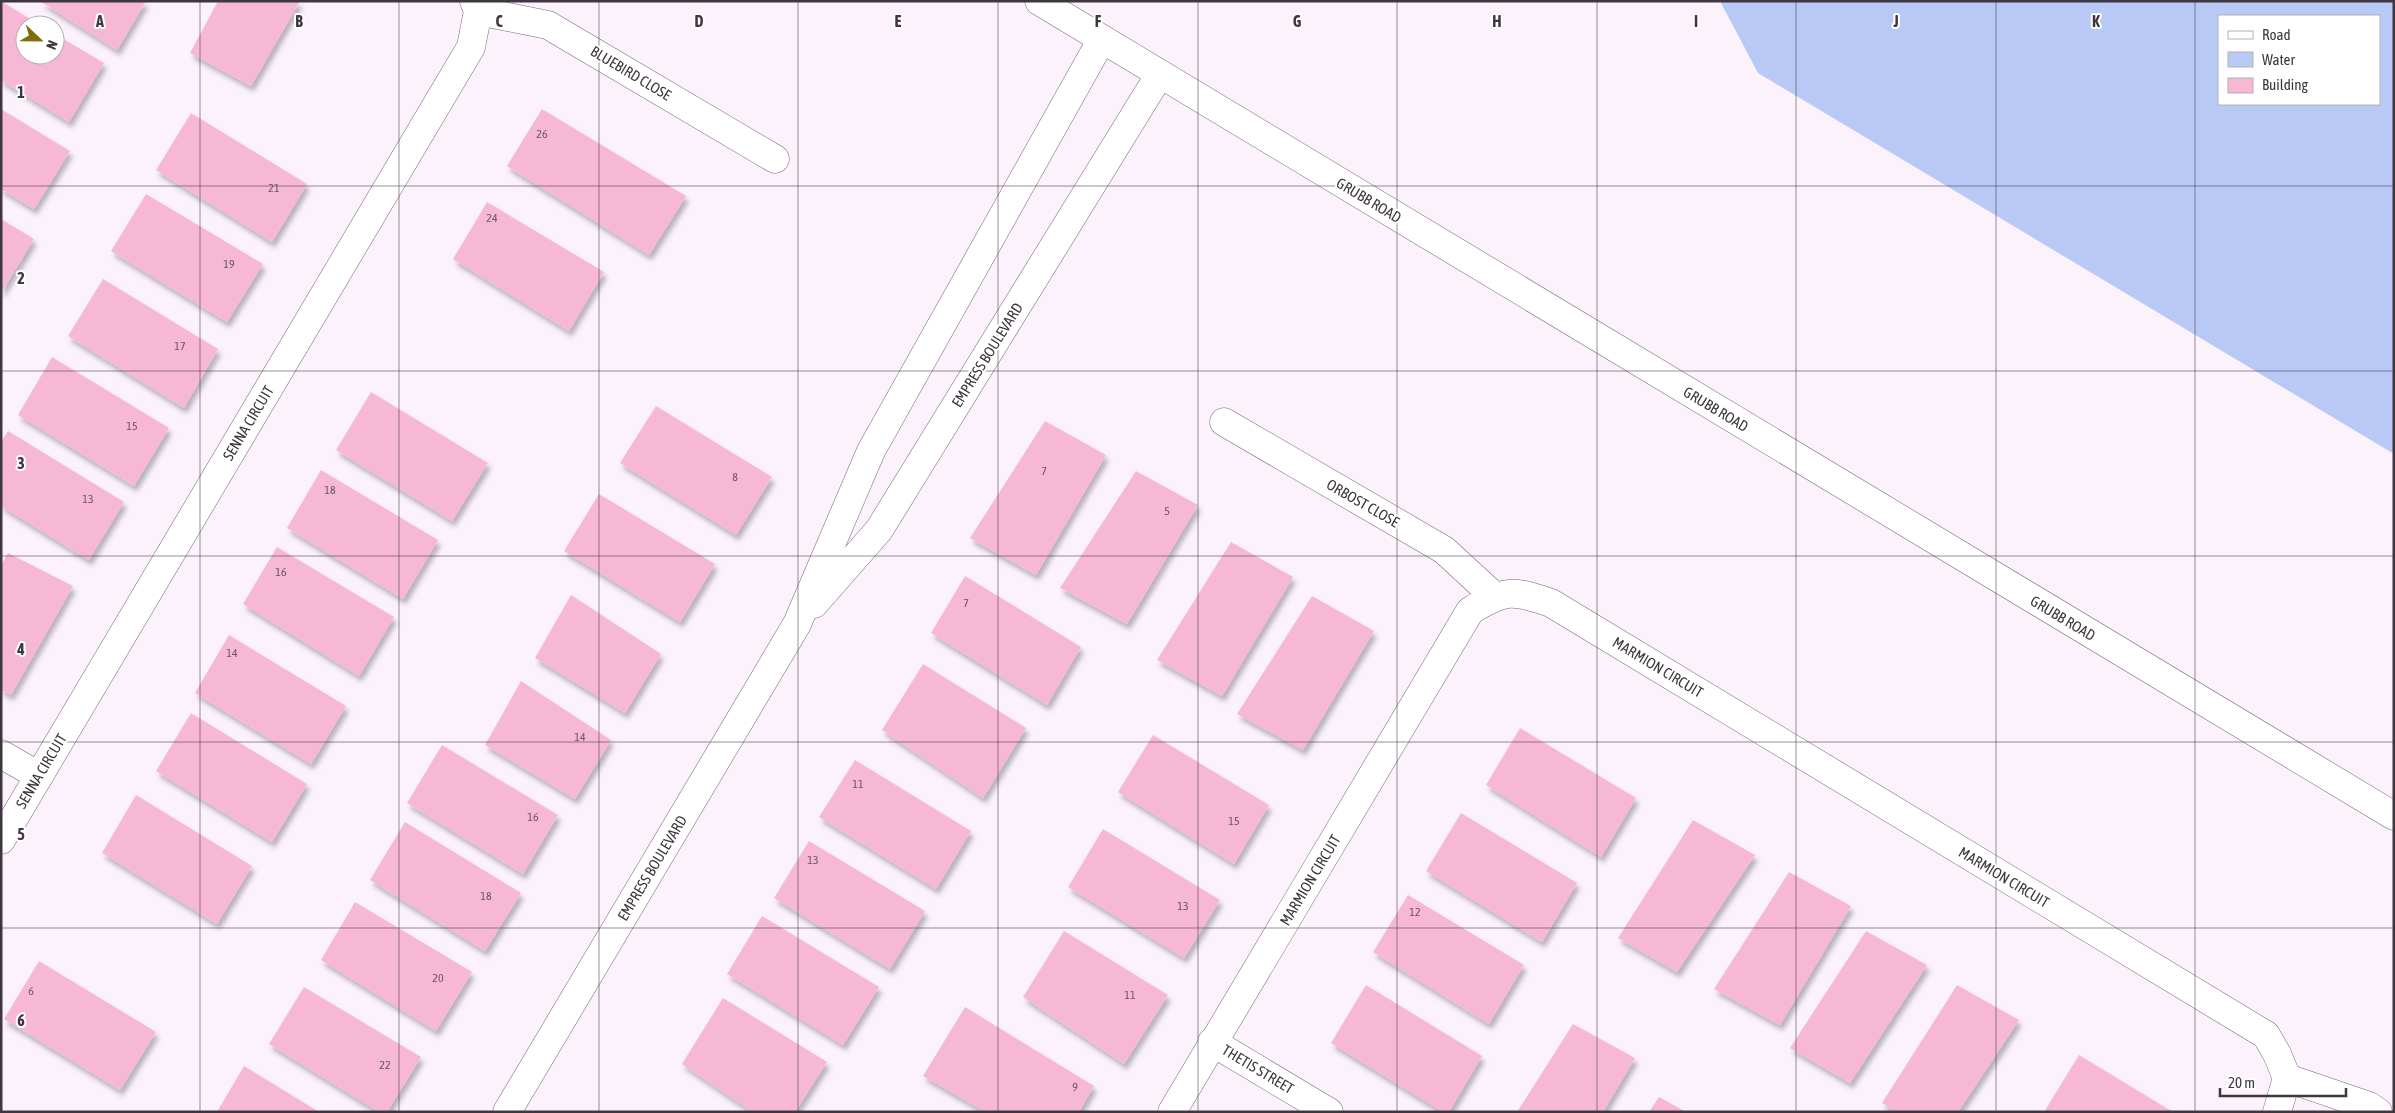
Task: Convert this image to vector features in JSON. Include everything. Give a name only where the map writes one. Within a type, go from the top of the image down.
[{"type":"street","name":"GRUBB ROAD","points":[[1039,1],[2394,816]]},
{"type":"street","name":"BLUEBIRD CLOSE","points":[[476,6],[548,25],[775,158]]},
{"type":"street","name":"SENNA CIRCUIT","points":[[1,840],[471,47],[476,6]]},
{"type":"street","name":"EMPRESS BOULEVARD","points":[[507,1112],[797,624],[871,451],[1102,39]]},
{"type":"street","name":"EMPRESS BOULEVARD","points":[[797,624],[879,530],[1160,74]]},
{"type":"street","name":"ORBOST CLOSE","points":[[1224,422],[1444,550],[1494,596]]},
{"type":"street","name":"MARMION CIRCUIT","points":[[1172,1112],[1470,611],[1494,596],[1522,593],[1552,603],[2266,1035],[2278,1054],[2287,1078]]},
{"type":"street","points":[[1,754],[39,776]]},
{"type":"street","name":"THETIS STREET","points":[[1212,1042],[1330,1112]]},
{"type":"street","points":[[2277,1112],[2287,1078],[2368,1106],[2378,1112]]},
{"type":"water","points":[[1720,1],[2394,1],[2394,454],[1758,73]]},
{"type":"building","points":[[1,1],[24,15],[15,15],[15,65],[65,65],[65,40],[104,63],[69,122],[1,80]]},
{"type":"building","points":[[40,1],[146,1],[117,50],[65,17],[65,15]]},
{"type":"building","points":[[218,1],[300,1],[251,86],[190,53]]},
{"type":"building","points":[[1,109],[70,151],[34,209],[1,189]]},
{"type":"building","points":[[542,109],[686,196],[649,255],[507,166]]},
{"type":"building","points":[[191,113],[307,184],[272,242],[156,170]]},
{"type":"building","points":[[146,194],[263,264],[227,322],[111,251]]},
{"type":"building","points":[[487,202],[604,272],[569,331],[453,259]]},
{"type":"building","points":[[1,219],[34,239],[1,293]]},
{"type":"building","points":[[103,279],[218,349],[184,408],[68,336]]},
{"type":"building","points":[[52,357],[169,428],[134,486],[18,415]]},
{"type":"building","points":[[371,392],[488,463],[452,521],[336,450]]},
{"type":"building","points":[[656,406],[772,477],[736,535],[620,463]]},
{"type":"building","points":[[1045,421],[1106,455],[1036,575],[970,538]]},
{"type":"building","points":[[8,431],[124,502],[89,560],[1,506],[1,442]]},
{"type":"building","points":[[321,470],[438,540],[403,599],[287,528]]},
{"type":"building","points":[[1136,471],[1198,505],[1127,624],[1060,588]]},
{"type":"building","points":[[599,494],[715,564],[680,622],[564,551]]},
{"type":"building","points":[[1231,542],[1293,577],[1222,696],[1157,660]]},
{"type":"building","points":[[277,547],[394,617],[359,676],[243,604]]},
{"type":"building","points":[[8,553],[73,586],[11,695],[1,690],[1,565]]},
{"type":"building","points":[[965,576],[1081,647],[1047,705],[931,633]]},
{"type":"building","points":[[571,595],[661,654],[625,713],[535,658]]},
{"type":"building","points":[[1312,596],[1374,631],[1303,750],[1237,714]]},
{"type":"building","points":[[229,635],[346,706],[311,764],[195,693]]},
{"type":"building","points":[[923,664],[1026,728],[983,798],[882,730]]},
{"type":"building","points":[[521,681],[611,740],[575,799],[485,745]]},
{"type":"building","points":[[191,713],[307,784],[272,842],[156,771]]},
{"type":"building","points":[[1520,728],[1636,798],[1601,857],[1486,785]]},
{"type":"building","points":[[1153,735],[1269,805],[1234,864],[1118,792]]},
{"type":"building","points":[[442,745],[558,815],[523,874],[407,803]]},
{"type":"building","points":[[855,760],[971,831],[936,889],[819,817]]},
{"type":"building","points":[[136,795],[252,866],[217,924],[102,853]]},
{"type":"building","points":[[1461,813],[1577,883],[1542,942],[1426,871]]},
{"type":"building","points":[[1693,820],[1755,855],[1677,972],[1618,938]]},
{"type":"building","points":[[405,822],[521,893],[485,951],[370,880]]},
{"type":"building","points":[[1103,829],[1220,900],[1184,958],[1068,887]]},
{"type":"building","points":[[809,841],[925,911],[890,969],[774,898]]},
{"type":"building","points":[[1789,872],[1851,906],[1780,1025],[1714,989]]},
{"type":"building","points":[[1408,895],[1524,965],[1489,1024],[1373,952]]},
{"type":"building","points":[[355,902],[472,972],[436,1031],[321,960]]},
{"type":"building","points":[[762,916],[879,987],[843,1045],[727,974]]},
{"type":"building","points":[[1064,931],[1168,995],[1124,1064],[1023,997]]},
{"type":"building","points":[[1866,931],[1927,965],[1850,1083],[1790,1048]]},
{"type":"building","points":[[39,961],[156,1032],[120,1090],[4,1019]]},
{"type":"building","points":[[1366,985],[1482,1056],[1449,1112],[1443,1112],[1331,1043]]},
{"type":"building","points":[[1957,985],[2019,1020],[1958,1112],[1897,1112],[1882,1103]]},
{"type":"building","points":[[304,987],[421,1057],[387,1112],[379,1112],[269,1044]]},
{"type":"building","points":[[723,998],[827,1062],[795,1112],[753,1112],[682,1064]]},
{"type":"building","points":[[965,1007],[1094,1086],[1079,1112],[986,1112],[923,1076]]},
{"type":"building","points":[[1573,1024],[1635,1058],[1603,1112],[1517,1112]]},
{"type":"building","points":[[2079,1055],[2173,1112],[2044,1112]]},
{"type":"building","points":[[244,1066],[319,1112],[217,1112]]},
{"type":"building","points":[[1659,1097],[1686,1112],[1649,1112]]}]
